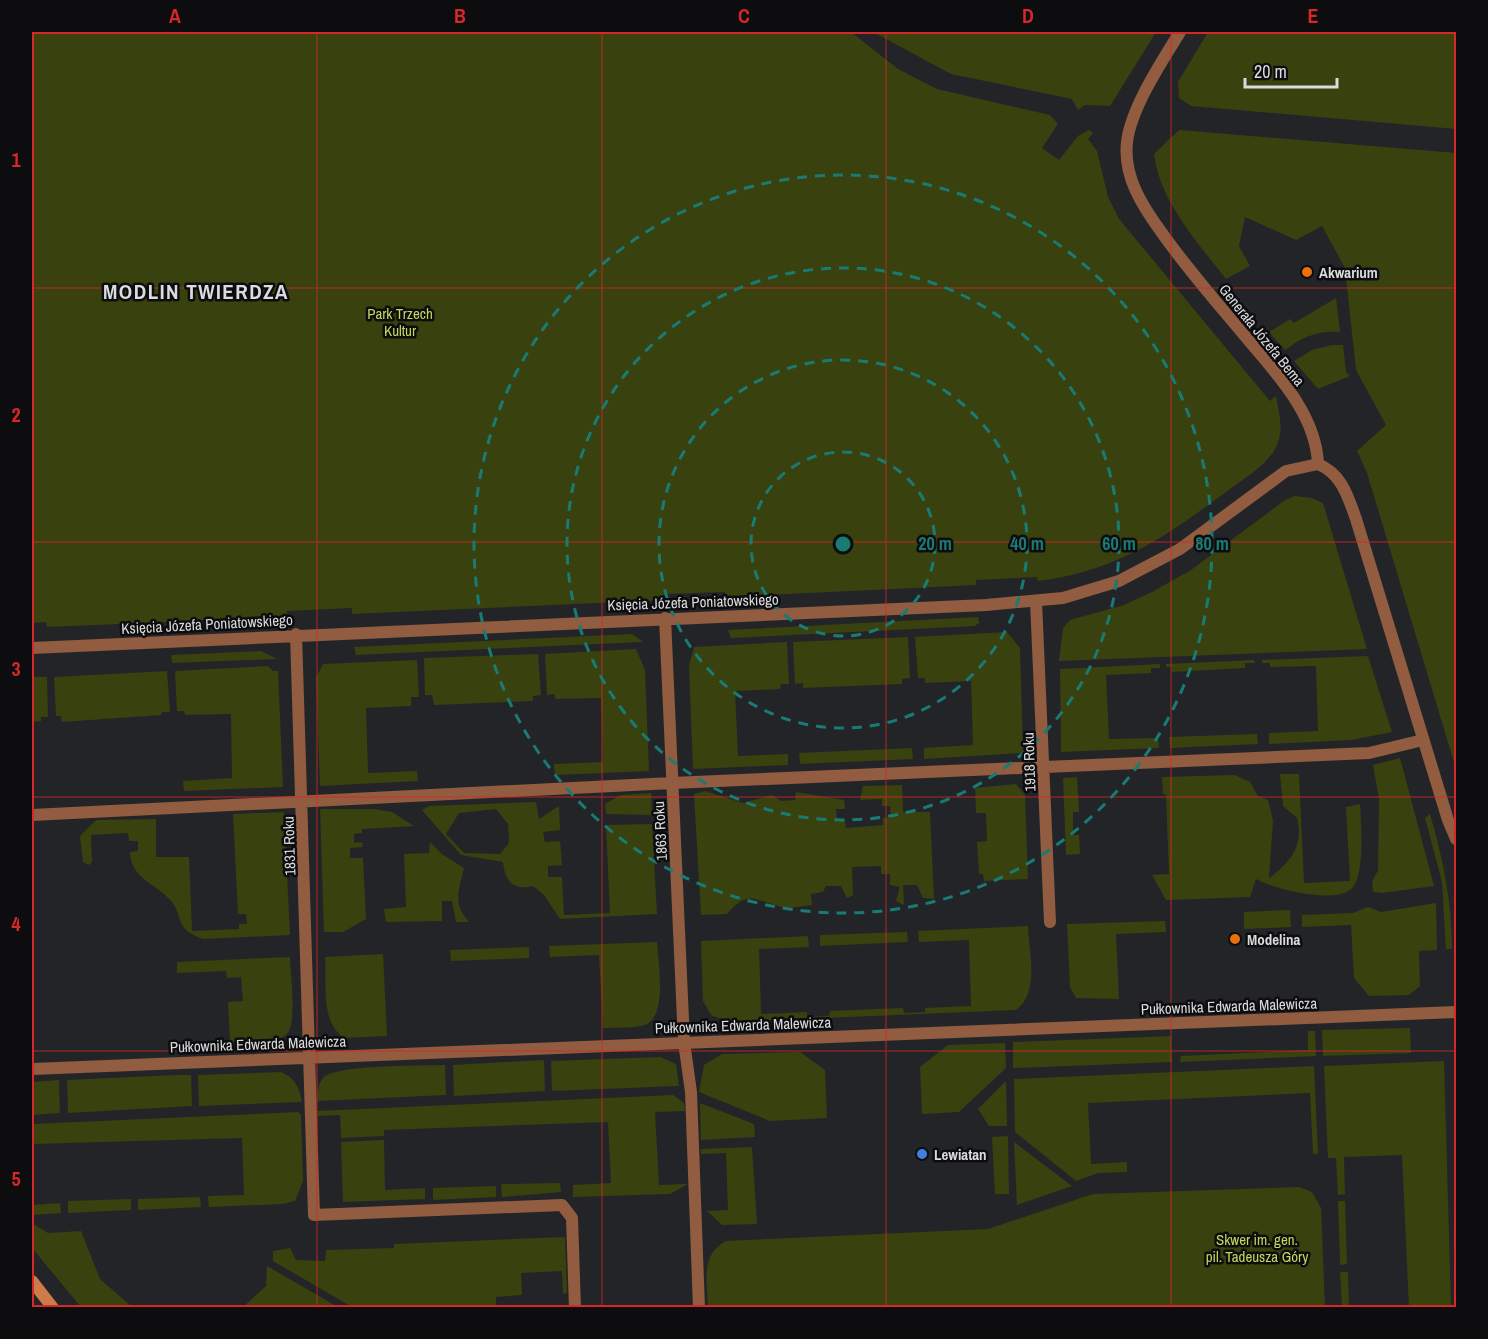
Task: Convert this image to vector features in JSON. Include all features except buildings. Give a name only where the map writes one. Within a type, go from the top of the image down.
[{"type":"street","name":"Generała Józefa Bema","points":[[1180,32],[1161,63],[1133,122],[1127,142],[1129,168],[1135,189],[1143,207],[1177,254],[1287,387],[1308,425],[1314,441],[1318,464]]},
{"type":"street","name":"Księcia Józefa Poniatowskiego","points":[[32,648],[1063,598],[1099,588],[1142,571],[1187,544],[1286,471],[1306,464],[1318,464]]},
{"type":"street","points":[[1318,464],[1334,474],[1348,497],[1448,820],[1456,839]]},
{"type":"street","name":"1918 Roku","points":[[1036,601],[1050,922]]},
{"type":"street","name":"1863 Roku","points":[[665,618],[684,1042],[691,1092],[699,1308]]},
{"type":"street","name":"1831 Roku","points":[[296,634],[314,1215],[562,1205],[572,1218],[575,1308]]},
{"type":"street","points":[[32,815],[672,783],[1369,753],[1423,740]]},
{"type":"street","name":"Pułkownika Edwarda Malewicza","points":[[32,1069],[1456,1012]]},
{"type":"street","points":[[32,1281],[53,1308]]},
{"type":"green space","name":"Park Trzech Kultur","points":[[32,32],[851,32],[898,69],[937,89],[1050,115],[1058,124],[1042,148],[1059,160],[1078,136],[1089,130],[1093,133],[1088,139],[1097,151],[1108,197],[1119,219],[1270,401],[1276,396],[1280,421],[1279,439],[1273,452],[1256,470],[1163,536],[1117,560],[1093,569],[1038,581],[1037,577],[976,580],[976,585],[726,597],[725,592],[664,594],[664,600],[352,614],[352,608],[287,611],[287,617],[47,627],[46,622],[32,623]]},
{"type":"green space","points":[[873,32],[1156,32],[1110,106],[1085,105],[1078,110],[1072,99],[951,74]]},
{"type":"green space","points":[[1208,32],[1456,32],[1456,129],[1191,106],[1179,98],[1178,82]]},
{"type":"green space","points":[[1179,130],[1456,153],[1456,769],[1367,473],[1357,451],[1386,425],[1356,370],[1345,268],[1322,226],[1296,240],[1245,217],[1239,246],[1250,266],[1226,279],[1181,220],[1163,188],[1157,171],[1154,154]]},
{"type":"green space","points":[[1336,298],[1340,332],[1311,335],[1285,350],[1269,332],[1290,319],[1294,323]]},
{"type":"green space","points":[[1343,345],[1346,372],[1350,376],[1318,389],[1294,361],[1312,350]]},
{"type":"green space","points":[[1295,496],[1312,498],[1323,503],[1367,649],[1059,661],[1063,628],[1070,620],[1124,605],[1152,592],[1191,570],[1285,500]]},
{"type":"green space","points":[[978,617],[979,623],[975,626],[731,638],[728,630]]},
{"type":"green space","points":[[1007,632],[1020,648],[1023,753],[924,759],[924,748],[973,745],[971,681],[925,683],[925,678],[918,678],[915,637]]},
{"type":"green space","points":[[632,634],[643,642],[356,655],[354,647]]},
{"type":"green space","points":[[908,637],[910,678],[902,679],[902,684],[803,688],[803,683],[795,684],[793,642]]},
{"type":"green space","points":[[787,642],[789,684],[781,684],[780,689],[735,691],[738,756],[788,754],[788,765],[693,769],[689,666],[694,647]]},
{"type":"green space","points":[[636,649],[645,670],[649,771],[555,775],[554,764],[603,762],[601,698],[555,699],[555,694],[547,695],[545,654]]},
{"type":"green space","points":[[261,651],[277,659],[172,663],[171,655]]},
{"type":"green space","points":[[538,654],[541,695],[533,696],[533,701],[434,705],[432,695],[425,695],[424,658]]},
{"type":"green space","points":[[1368,656],[1392,732],[1351,740],[1269,744],[1269,733],[1318,731],[1316,666],[1270,667],[1270,663],[1262,663],[1262,660]]},
{"type":"green space","points":[[417,660],[419,697],[411,697],[411,706],[366,708],[368,773],[417,771],[418,781],[320,786],[316,678],[323,664]]},
{"type":"green space","points":[[1254,660],[1255,663],[1245,663],[1245,668],[1172,672],[1171,667],[1166,667],[1166,664]]},
{"type":"green space","points":[[1160,664],[1160,668],[1151,668],[1151,673],[1106,675],[1109,739],[1158,738],[1159,748],[1061,752],[1060,669]]},
{"type":"green space","points":[[268,666],[273,671],[278,671],[283,787],[184,791],[183,781],[232,778],[231,714],[185,715],[184,711],[177,711],[175,671]]},
{"type":"green space","points":[[167,671],[170,712],[162,712],[161,715],[62,722],[61,716],[56,716],[54,677]]},
{"type":"green space","points":[[32,677],[47,677],[48,717],[41,717],[41,721],[32,722]]},
{"type":"green space","points":[[1257,734],[1258,744],[1170,748],[1169,737]]},
{"type":"green space","points":[[912,748],[913,759],[800,764],[799,753]]},
{"type":"green space","points":[[1400,758],[1434,886],[1374,892],[1372,886],[1378,871],[1379,799],[1373,765]]},
{"type":"green space","points":[[1280,774],[1299,774],[1304,883],[1350,881],[1346,807],[1360,804],[1361,859],[1357,880],[1353,887],[1345,893],[1334,895],[1305,894],[1256,879],[1250,897],[1166,900],[1152,875],[1169,874],[1166,795],[1163,794],[1162,777],[1235,775],[1250,782],[1258,796],[1268,800],[1273,820],[1269,878],[1284,866],[1294,852],[1299,837],[1297,818],[1283,806]]},
{"type":"green space","points":[[1077,777],[1079,812],[1073,812],[1073,835],[1079,835],[1080,854],[1066,855],[1063,778]]},
{"type":"green space","points":[[1016,784],[1025,795],[1028,879],[984,881],[983,874],[979,874],[977,842],[987,841],[986,813],[976,813],[975,788]]},
{"type":"green space","points":[[902,785],[903,812],[930,812],[934,899],[923,898],[917,885],[903,885],[904,905],[896,901],[900,887],[890,885],[890,874],[881,874],[881,866],[852,867],[853,895],[847,898],[841,886],[826,886],[823,892],[811,894],[812,905],[786,908],[753,898],[741,901],[727,914],[701,915],[694,794],[705,791],[743,803],[772,795],[781,801],[795,800],[796,792],[844,800],[845,809],[836,809],[837,820],[845,820],[846,828],[883,825],[883,818],[891,817],[890,806],[882,806],[882,799],[860,800],[863,786]]},
{"type":"green space","points":[[651,793],[652,815],[606,814],[605,804],[621,795]]},
{"type":"green space","points":[[536,802],[539,819],[559,806],[560,830],[543,832],[545,842],[560,841],[562,865],[548,866],[548,877],[562,877],[564,915],[610,913],[606,825],[652,824],[657,914],[560,919],[544,895],[533,886],[520,887],[511,883],[503,862],[461,855],[422,810],[429,806]],"holes":[[[496,809],[508,824],[509,843],[500,854],[464,853],[446,834],[459,813]]]},
{"type":"green space","points":[[320,809],[374,809],[392,812],[414,826],[362,829],[362,833],[354,834],[354,843],[362,842],[363,847],[350,848],[350,858],[363,858],[366,919],[343,932],[324,932]]},
{"type":"green space","points":[[284,812],[290,935],[203,939],[193,935],[183,926],[171,901],[134,868],[130,852],[138,851],[138,841],[129,841],[128,833],[91,835],[92,862],[89,865],[83,862],[80,836],[96,820],[156,819],[156,857],[189,857],[192,931],[239,929],[239,924],[247,924],[246,914],[238,914],[233,814]]},
{"type":"green space","points":[[1430,814],[1446,881],[1452,949],[1446,949],[1442,882],[1425,818]]},
{"type":"green space","points":[[430,842],[442,854],[464,868],[458,896],[460,909],[469,922],[456,922],[452,901],[442,901],[442,921],[386,922],[384,909],[406,907],[404,854],[429,853]]},
{"type":"green space","points":[[1436,903],[1437,950],[1419,951],[1420,986],[1409,995],[1369,996],[1354,978],[1351,925],[1302,927],[1302,915],[1353,913],[1368,907],[1381,912]]},
{"type":"green space","points":[[1290,910],[1291,927],[1244,929],[1244,912]]},
{"type":"green space","points":[[1165,921],[1166,932],[1116,934],[1119,999],[1076,998],[1070,987],[1067,924]]},
{"type":"green space","points":[[1028,926],[1031,983],[1023,1003],[1016,1010],[729,1022],[711,1015],[703,1001],[701,941],[808,936],[809,947],[759,949],[761,1014],[807,1012],[807,1017],[829,1016],[830,1011],[903,1008],[904,1013],[925,1012],[925,1008],[971,1006],[969,940],[919,942],[918,931]]},
{"type":"green space","points":[[907,932],[908,942],[820,946],[820,935]]},
{"type":"green space","points":[[657,942],[660,988],[657,1011],[652,1020],[640,1026],[603,1028],[599,955],[550,957],[549,946]]},
{"type":"green space","points":[[529,947],[529,958],[451,961],[450,950]]},
{"type":"green space","points":[[383,954],[387,1036],[344,1038],[336,1031],[328,1012],[325,957]]},
{"type":"green space","points":[[290,957],[293,1010],[290,1029],[286,1035],[267,1042],[230,1043],[228,1002],[243,1001],[241,977],[227,978],[226,971],[177,973],[177,962]]},
{"type":"green space","points":[[1410,1028],[1411,1053],[1323,1056],[1322,1030]]},
{"type":"green space","points":[[1308,1031],[1315,1031],[1316,1056],[1180,1062],[1181,1056],[1308,1050]]},
{"type":"green space","points":[[1171,1036],[1172,1062],[1013,1068],[1013,1042]]},
{"type":"green space","points":[[1005,1043],[1006,1068],[959,1112],[922,1114],[920,1067],[948,1045]]},
{"type":"green space","points":[[800,1052],[825,1070],[827,1118],[770,1121],[699,1092],[704,1065],[722,1054]]},
{"type":"green space","points":[[660,1057],[676,1064],[679,1086],[552,1091],[551,1061]]},
{"type":"green space","points":[[544,1060],[545,1091],[454,1096],[453,1065]]},
{"type":"green space","points":[[1444,1061],[1451,1307],[1409,1307],[1402,1155],[1344,1157],[1345,1194],[1338,1195],[1336,1158],[1328,1158],[1324,1066]]},
{"type":"green space","points":[[445,1065],[446,1095],[317,1101],[320,1083],[331,1073],[361,1068]]},
{"type":"green space","points":[[1314,1066],[1318,1154],[1313,1154],[1310,1093],[1088,1103],[1091,1164],[1127,1162],[1127,1172],[1098,1173],[1076,1181],[1015,1132],[1014,1079]]},
{"type":"green space","points":[[281,1072],[296,1084],[302,1102],[199,1106],[198,1075]]},
{"type":"green space","points":[[191,1075],[192,1106],[68,1113],[67,1080]]},
{"type":"green space","points":[[59,1080],[60,1113],[32,1115],[32,1082]]},
{"type":"green space","points":[[1006,1081],[1007,1126],[989,1126],[978,1109]]},
{"type":"green space","points":[[673,1095],[684,1103],[685,1111],[655,1112],[659,1185],[688,1184],[670,1194],[573,1197],[573,1185],[611,1183],[608,1122],[384,1130],[384,1136],[341,1138],[340,1115],[318,1116],[317,1111]]},
{"type":"green space","points":[[700,1103],[754,1124],[755,1137],[701,1140]]},
{"type":"green space","points":[[298,1112],[301,1115],[303,1181],[295,1201],[282,1204],[209,1207],[208,1196],[244,1195],[242,1138],[32,1144],[32,1124]]},
{"type":"green space","points":[[1008,1136],[1009,1194],[995,1194],[992,1137]]},
{"type":"green space","points":[[384,1140],[385,1190],[425,1188],[425,1199],[343,1202],[341,1142]]},
{"type":"green space","points":[[1014,1142],[1072,1186],[1017,1205]]},
{"type":"green space","points":[[752,1147],[757,1224],[722,1225],[707,1211],[728,1210],[726,1153],[701,1154],[701,1149]]},
{"type":"green space","points":[[560,1183],[561,1192],[502,1197],[501,1184]]},
{"type":"green space","points":[[496,1186],[496,1197],[433,1200],[433,1188]]},
{"type":"green space","name":"Skwer im. gen. pil. Tadeusza Góry","points":[[1299,1187],[1312,1192],[1321,1208],[1325,1307],[708,1307],[706,1278],[709,1261],[712,1254],[726,1241],[988,1229],[1093,1194]]},
{"type":"green space","points":[[200,1197],[201,1207],[138,1210],[138,1199]]},
{"type":"green space","points":[[131,1199],[131,1210],[68,1213],[68,1201]]},
{"type":"green space","points":[[1338,1201],[1345,1201],[1347,1264],[1340,1265]]},
{"type":"green space","points":[[60,1203],[61,1213],[32,1215],[32,1205]]},
{"type":"green space","points":[[35,1225],[48,1233],[81,1231],[100,1279],[132,1307],[81,1307],[32,1248],[32,1227]]},
{"type":"green space","points":[[565,1237],[567,1293],[563,1294],[562,1271],[521,1273],[522,1295],[496,1297],[496,1307],[352,1307],[273,1261],[273,1251],[290,1248],[296,1260],[325,1261],[326,1250],[394,1248],[394,1244]]},
{"type":"green space","points":[[267,1266],[338,1307],[243,1307],[266,1286]]},
{"type":"green space","points":[[1340,1272],[1348,1272],[1349,1307],[1342,1307]]},
{"type":"place","name":"Akwarium","points":[[1307,272]]},
{"type":"place","name":"Modelina","points":[[1235,939]]},
{"type":"place","name":"Lewiatan","points":[[922,1154]]},
{"type":"district","name":"MODLIN TWIERDZA","points":[[196,291]]}]
